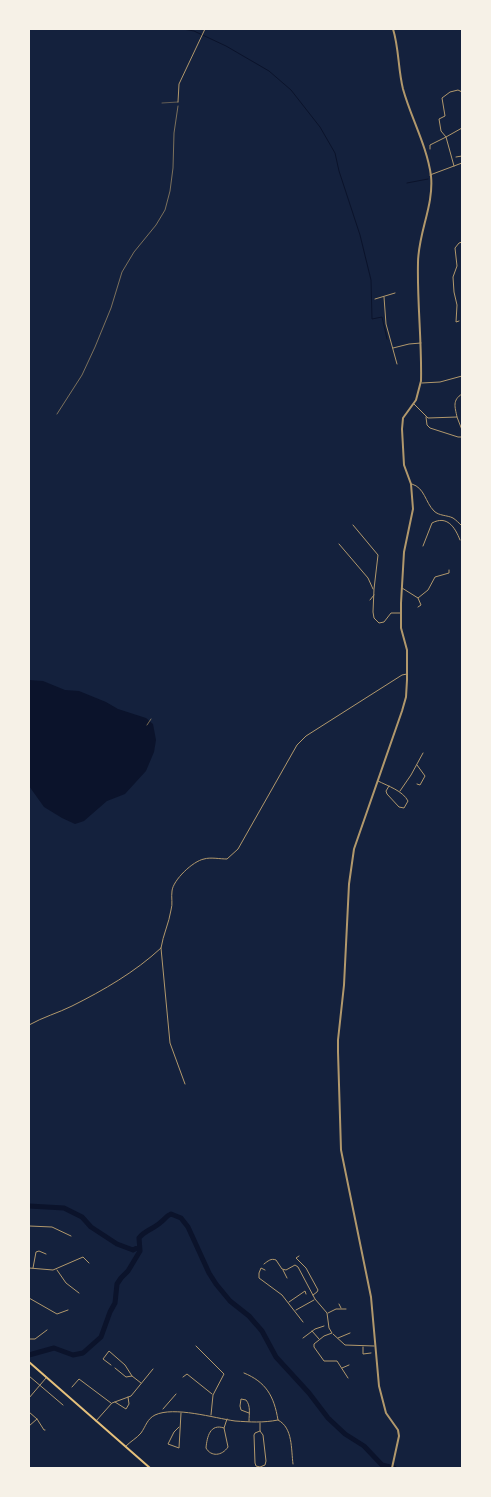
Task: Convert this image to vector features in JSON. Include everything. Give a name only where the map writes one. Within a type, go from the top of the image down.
[{"type":"main road","points":[[29,1362],[150,1468]]},
{"type":"street","points":[[178,102],[180,84],[205,29]]},
{"type":"street","points":[[392,1468],[399,1436],[398,1430],[387,1416],[379,1386],[370,1297],[341,1150],[338,1040],[344,985],[351,864],[357,836],[406,697],[407,650],[401,628],[400,613],[404,552],[413,508],[411,484],[404,465],[402,429],[403,418],[418,398],[420,383],[421,343],[418,262],[420,239],[430,200],[430,175],[422,143],[402,85],[393,29]]},
{"type":"street","points":[[454,166],[439,119],[445,116],[442,98],[450,92],[458,90],[462,92]]},
{"type":"street","points":[[430,148],[430,145],[462,128]]},
{"type":"street","points":[[456,157],[462,156],[462,159]]},
{"type":"street","points":[[430,175],[462,162]]},
{"type":"street","points":[[459,321],[456,322],[457,305],[453,277],[457,266],[455,248],[462,242]]},
{"type":"street","points":[[375,299],[395,293]]},
{"type":"street","points":[[384,297],[386,324],[396,364]]},
{"type":"street","points":[[392,349],[421,343]]},
{"type":"street","points":[[420,383],[440,382],[462,376]]},
{"type":"street","points":[[462,394],[454,403],[462,430]]},
{"type":"street","points":[[414,404],[426,417],[427,425],[430,428],[462,437]]},
{"type":"street","points":[[426,417],[443,419],[457,417]]},
{"type":"street","points":[[411,484],[422,490],[433,510],[453,518],[462,526]]},
{"type":"street","points":[[442,515],[442,520]]},
{"type":"street","points":[[423,546],[432,523],[442,520],[452,525],[460,540]]},
{"type":"street","points":[[353,524],[378,556],[373,616],[377,622],[384,622],[391,613],[400,613]]},
{"type":"street","points":[[339,544],[368,578],[374,590]]},
{"type":"street","points":[[418,598],[428,590],[435,577],[449,573],[449,570]]},
{"type":"street","points":[[402,588],[418,598],[421,606],[418,607]]},
{"type":"street","points":[[370,600],[374,595]]},
{"type":"street","points":[[185,1084],[170,1043],[161,946],[172,910],[173,885],[193,864],[204,858],[227,859],[238,849],[297,745],[306,736],[402,675],[407,674]]},
{"type":"street","points":[[400,792],[423,753]]},
{"type":"street","points":[[417,764],[425,776],[420,784],[417,784]]},
{"type":"street","points":[[378,780],[389,786],[400,792],[408,799],[406,806],[399,807],[387,794],[386,791],[389,786]]},
{"type":"street","points":[[29,1024],[93,995],[138,967],[161,946]]},
{"type":"street","points":[[29,1226],[52,1227],[71,1236]]},
{"type":"street","points":[[33,1269],[36,1252],[39,1251],[46,1254]]},
{"type":"street","points":[[299,1256],[296,1258],[306,1268],[319,1295]]},
{"type":"street","points":[[29,1268],[49,1271],[56,1270],[83,1257],[89,1263]]},
{"type":"street","points":[[264,1264],[270,1260],[281,1262]]},
{"type":"street","points":[[276,1260],[287,1278]]},
{"type":"street","points":[[282,1269],[286,1270],[297,1266],[314,1300],[327,1313],[329,1328],[332,1333],[345,1345],[374,1346]]},
{"type":"street","points":[[265,1270],[261,1268],[259,1278],[281,1294],[303,1322]]},
{"type":"street","points":[[56,1270],[66,1283],[79,1293]]},
{"type":"street","points":[[288,1303],[305,1291],[306,1294]]},
{"type":"street","points":[[312,1295],[318,1291]]},
{"type":"street","points":[[29,1298],[58,1314],[68,1310]]},
{"type":"street","points":[[294,1311],[314,1300]]},
{"type":"street","points":[[339,1304],[341,1309]]},
{"type":"street","points":[[327,1313],[346,1309]]},
{"type":"street","points":[[303,1338],[312,1331],[324,1326]]},
{"type":"street","points":[[29,1339],[35,1339],[47,1330]]},
{"type":"street","points":[[312,1331],[319,1339]]},
{"type":"street","points":[[337,1338],[350,1332]]},
{"type":"street","points":[[332,1333],[319,1339],[313,1346],[323,1361],[336,1361],[348,1378]]},
{"type":"street","points":[[196,1346],[224,1374],[213,1395],[211,1415]]},
{"type":"street","points":[[362,1346],[364,1354],[371,1353]]},
{"type":"street","points":[[111,1365],[103,1359],[109,1351],[141,1383]]},
{"type":"street","points":[[342,1368],[349,1365]]},
{"type":"street","points":[[115,1368],[126,1377],[132,1376]]},
{"type":"street","points":[[95,1421],[112,1403],[131,1396],[153,1369]]},
{"type":"street","points":[[244,1373],[257,1380],[267,1389],[275,1405],[278,1420]]},
{"type":"street","points":[[183,1377],[187,1374],[213,1395]]},
{"type":"street","points":[[29,1376],[63,1405]]},
{"type":"street","points":[[29,1398],[46,1378]]},
{"type":"street","points":[[72,1387],[79,1379],[112,1403]]},
{"type":"street","points":[[163,1409],[176,1394]]},
{"type":"street","points":[[114,1402],[126,1409],[129,1404],[128,1397]]},
{"type":"street","points":[[249,1413],[241,1410],[241,1399],[248,1402],[249,1413],[249,1422]]},
{"type":"street","points":[[167,1405],[170,1412]]},
{"type":"street","points":[[29,1412],[38,1419],[45,1430]]},
{"type":"street","points":[[126,1446],[141,1432],[149,1419],[161,1412],[211,1415],[260,1423],[278,1420],[284,1424],[290,1435],[293,1464]]},
{"type":"street","points":[[178,1448],[181,1412]]},
{"type":"street","points":[[29,1426],[38,1419]]},
{"type":"street","points":[[224,1428],[216,1426],[208,1434],[206,1448],[214,1455],[223,1453],[228,1447],[224,1428],[227,1419]]},
{"type":"street","points":[[260,1423],[266,1461],[265,1465],[260,1467],[256,1466],[255,1463],[254,1435],[260,1431]]},
{"type":"street","points":[[179,1427],[167,1444],[182,1450]]},
{"type":"lane","points":[[162,102],[178,102]]},
{"type":"path","points":[[57,414],[82,375],[95,347],[111,308],[122,272],[134,252],[156,226],[165,210],[173,168],[174,133],[178,102]]},
{"type":"path","points":[[147,725],[151,719]]},
{"type":"water","points":[[29,680],[43,681],[65,690],[79,691],[118,709],[146,718],[153,724],[156,740],[154,752],[146,771],[125,794],[107,801],[84,821],[75,824],[44,807],[29,786]]},
{"type":"waterway","points":[[183,29],[194,31],[226,46],[269,71],[291,90],[320,127],[335,153],[360,235],[371,280],[372,319],[382,317],[387,339]]},
{"type":"waterway","points":[[407,183],[428,179]]},
{"type":"waterway","points":[[29,1206],[64,1208],[82,1217],[91,1227],[117,1244],[133,1250],[139,1247]]},
{"type":"waterway","points":[[29,1355],[54,1348],[73,1355],[83,1353],[101,1337],[115,1303],[117,1284],[128,1271],[140,1251],[139,1238],[171,1214],[181,1218],[188,1227],[216,1284],[230,1301],[249,1316],[262,1331],[276,1357],[309,1393],[328,1418],[345,1434],[364,1446],[382,1465],[394,1468]]}]
